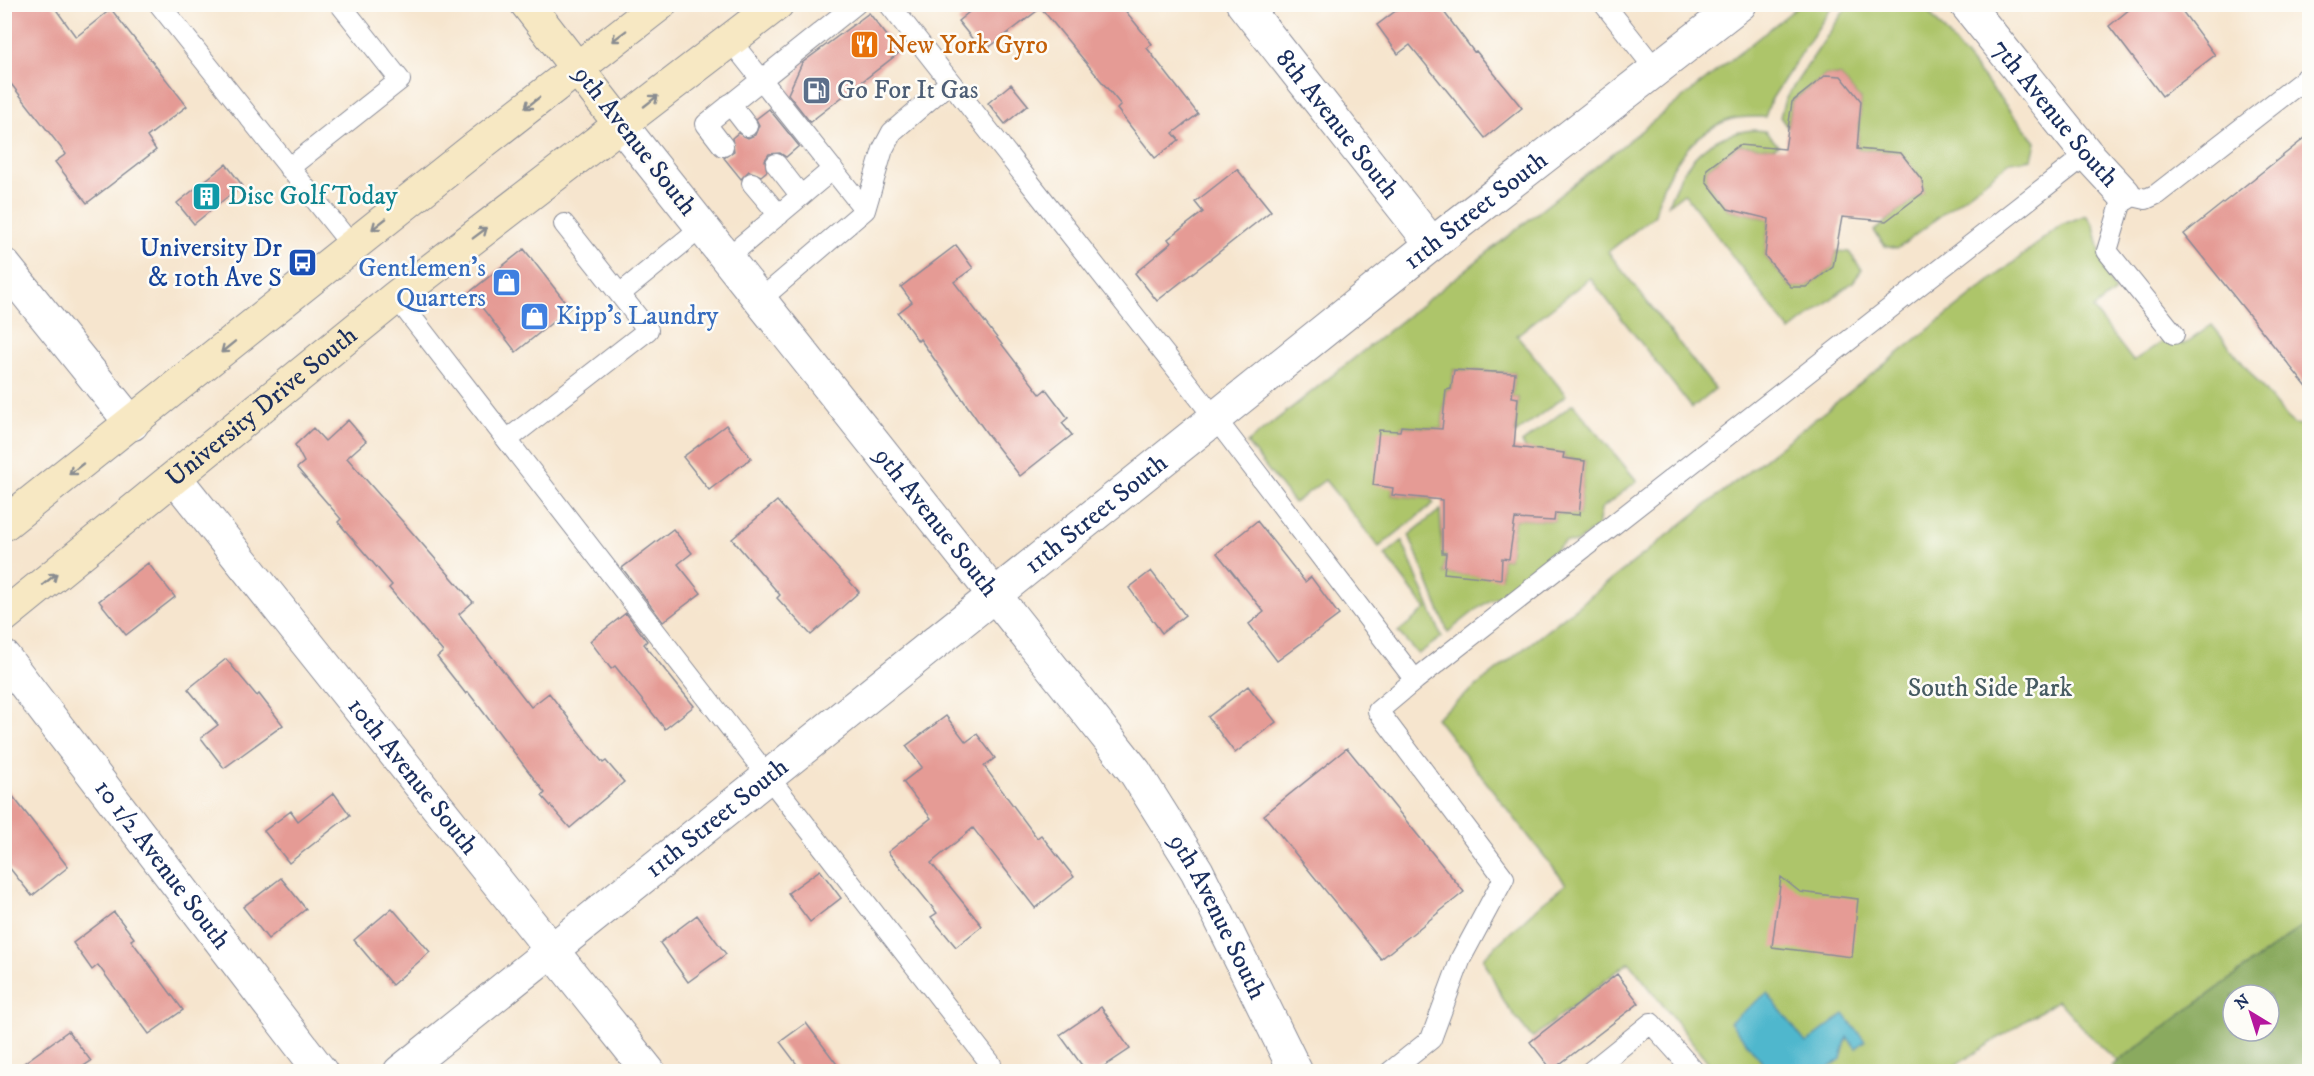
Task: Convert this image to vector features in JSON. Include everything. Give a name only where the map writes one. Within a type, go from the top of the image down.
[{"type":"main road","name":"9th Avenue South","points":[[527,4],[621,125]]},
{"type":"main road","points":[[4,524],[660,4]]},
{"type":"main road","name":"University Drive South","points":[[4,616],[176,479],[396,297],[777,4]]},
{"type":"street","name":"8th Avenue South","points":[[1244,4],[1432,244]]},
{"type":"street","name":"11th Street South","points":[[400,1071],[553,951],[993,594],[1432,244],[1740,4]]},
{"type":"street","name":"7th Avenue South","points":[[1966,4],[2087,154],[2124,194]]},
{"type":"street","name":"9th Avenue South","points":[[621,125],[1135,772],[1197,871],[1296,1071]]},
{"type":"street","points":[[4,265],[132,424]]},
{"type":"street","name":"10th Avenue South","points":[[176,479],[649,1071]]},
{"type":"street","name":"10 1/2 Avenue South","points":[[4,657],[321,1071]]},
{"type":"lane","points":[[159,4],[352,246]]},
{"type":"lane","points":[[289,168],[400,80],[340,4]]},
{"type":"lane","points":[[723,146],[706,124],[856,4]]},
{"type":"lane","points":[[889,4],[1215,418],[1415,680]]},
{"type":"lane","points":[[1604,4],[1656,70]]},
{"type":"lane","points":[[730,40],[865,210]]},
{"type":"lane","points":[[2174,334],[2107,251],[2124,194],[2146,199],[2157,194],[2310,75]]},
{"type":"lane","points":[[760,300],[865,210],[883,149],[892,132],[950,82]]},
{"type":"lane","points":[[730,104],[747,126]]},
{"type":"lane","points":[[1390,1071],[1431,1039],[1461,958],[1504,878],[1378,711],[2087,154]]},
{"type":"lane","points":[[776,164],[801,196]]},
{"type":"lane","points":[[727,258],[833,169]]},
{"type":"lane","points":[[752,183],[779,215]]},
{"type":"lane","points":[[507,440],[648,330],[564,224]]},
{"type":"lane","points":[[620,294],[702,227]]},
{"type":"lane","points":[[396,297],[770,776],[991,1064]]},
{"type":"lane","points":[[1590,1071],[1651,1023],[1695,1071]]},
{"type":"green space","points":[[1800,5],[1833,5],[1771,100],[1765,117],[1728,120],[1701,136],[1679,158],[1664,186],[1655,215],[1608,252],[1715,389],[1692,408],[1590,278],[1517,335],[1566,395],[1515,434],[1518,398],[1512,397],[1515,373],[1454,370],[1451,389],[1446,390],[1442,429],[1401,426],[1392,495],[1431,499],[1434,503],[1379,547],[1325,480],[1294,503],[1247,443]]},
{"type":"green space","points":[[1848,5],[1923,5],[2036,142],[2032,159],[2010,162],[1897,249],[1885,246],[1874,231],[1924,192],[1922,180],[1901,153],[1857,149],[1861,101],[1841,76],[1826,75],[1792,101],[1788,128],[1780,117],[1785,99]]},
{"type":"green space","points":[[1755,130],[1765,131],[1778,145],[1774,148],[1739,145],[1707,169],[1706,181],[1728,209],[1769,219],[1765,256],[1791,287],[1806,287],[1833,267],[1836,251],[1849,252],[1862,270],[1853,282],[1790,331],[1684,193],[1668,205],[1681,176],[1699,153],[1723,137]]},
{"type":"green space","name":"South Side Park","points":[[2086,215],[2094,226],[2105,272],[2115,292],[2093,309],[2133,361],[2169,337],[2180,340],[2183,345],[2212,325],[2286,417],[2294,424],[2309,426],[2309,1071],[2121,1064],[2094,1040],[2058,1000],[1947,1071],[1715,1071],[1629,962],[1532,1038],[1505,1003],[1483,958],[1566,884],[1436,718],[2061,225]]},
{"type":"green space","points":[[1573,404],[1637,481],[1601,509],[1598,526],[1576,543],[1565,542],[1520,578],[1514,589],[1487,602],[1448,632],[1409,535],[1440,510],[1442,552],[1446,553],[1444,573],[1501,578],[1502,558],[1509,559],[1515,519],[1554,521],[1555,513],[1579,515],[1585,461],[1563,458],[1564,453],[1526,449],[1522,443]]},
{"type":"green space","points":[[1402,541],[1442,637],[1418,654],[1398,632],[1426,609],[1385,555]]},
{"type":"green space","points":[[2309,921],[2309,1071],[2116,1071],[2112,1066],[2221,986],[2221,1043],[2281,1043],[2281,983],[2225,983]]},
{"type":"water","points":[[1767,993],[1806,1043],[1844,1014],[1865,1041],[1856,1048],[1847,1037],[1841,1059],[1824,1071],[1769,1071],[1730,1022]]},
{"type":"building","points":[[4,4],[52,4],[76,37],[111,9],[187,106],[147,137],[156,150],[87,203],[55,162],[66,154],[4,75]]},
{"type":"building","points":[[979,4],[1120,4],[1152,44],[1147,48],[1198,114],[1173,133],[1179,140],[1155,158],[1117,109],[1121,105],[1041,8],[983,52],[958,21]]},
{"type":"building","points":[[1405,4],[1438,4],[1474,52],[1476,51],[1522,108],[1485,138],[1410,45],[1398,54],[1377,25]]},
{"type":"building","points":[[2136,4],[2177,4],[2215,55],[2162,96],[2109,26]]},
{"type":"building","points":[[869,13],[900,52],[810,122],[788,94],[802,63]]},
{"type":"building","points":[[1826,75],[1841,76],[1861,101],[1857,149],[1901,153],[1922,180],[1924,192],[1886,221],[1842,217],[1833,267],[1806,287],[1791,287],[1765,256],[1769,219],[1728,209],[1706,181],[1707,169],[1739,145],[1785,149],[1792,102]]},
{"type":"building","points":[[1011,84],[1028,105],[1005,124],[988,103]]},
{"type":"building","points":[[769,109],[799,146],[786,157],[780,153],[769,154],[765,160],[767,171],[761,176],[749,171],[741,179],[724,158],[734,151],[732,138],[738,133],[748,138],[755,135],[759,125],[756,119]]},
{"type":"building","points":[[2310,134],[2310,391],[2184,234]]},
{"type":"building","name":"Disc Golf Today","points":[[226,164],[242,185],[194,224],[177,203]]},
{"type":"building","points":[[1237,169],[1271,211],[1157,301],[1135,273],[1171,243],[1168,239],[1203,212],[1195,202]]},
{"type":"building","points":[[956,245],[973,268],[954,282],[1040,394],[1046,389],[1068,418],[1062,423],[1072,435],[1020,476],[920,339],[918,341],[898,313],[912,302],[901,287]]},
{"type":"building","points":[[524,249],[570,308],[516,352],[470,292]]},
{"type":"building","points":[[1454,370],[1515,373],[1512,397],[1518,398],[1514,447],[1564,453],[1563,458],[1585,461],[1579,515],[1555,513],[1554,521],[1515,519],[1509,559],[1502,558],[1501,579],[1444,573],[1446,553],[1442,553],[1442,500],[1392,495],[1393,488],[1373,485],[1379,430],[1400,431],[1401,426],[1442,429],[1446,390],[1451,389]]},
{"type":"building","points":[[348,420],[366,441],[347,458],[473,602],[459,614],[531,707],[549,693],[603,763],[606,761],[624,782],[570,828],[542,796],[545,793],[468,692],[466,694],[437,657],[443,652],[389,588],[392,585],[338,522],[341,519],[297,468],[304,462],[295,445],[313,428],[325,441]]},
{"type":"building","points":[[726,425],[751,458],[709,490],[683,457]]},
{"type":"building","points":[[777,501],[859,592],[811,635],[777,598],[780,595],[732,539]]},
{"type":"building","points":[[1257,521],[1305,582],[1311,577],[1339,615],[1277,661],[1249,624],[1264,612],[1217,553]]},
{"type":"building","points":[[673,529],[692,553],[678,564],[701,593],[663,622],[622,568]]},
{"type":"building","points":[[148,563],[175,597],[126,635],[99,601]]},
{"type":"building","points":[[1151,571],[1185,615],[1162,633],[1129,588]]},
{"type":"building","points":[[626,613],[647,641],[644,644],[694,706],[665,729],[615,666],[611,669],[590,641]]},
{"type":"building","points":[[226,659],[257,696],[259,694],[283,725],[224,768],[201,738],[218,725],[188,689]]},
{"type":"building","points":[[1248,686],[1276,722],[1235,753],[1208,717]]},
{"type":"building","points":[[946,716],[966,742],[977,734],[995,758],[984,766],[1037,838],[1041,835],[1074,877],[1035,908],[973,828],[931,863],[982,926],[956,947],[931,917],[937,913],[888,852],[931,818],[903,782],[922,767],[906,746]]},
{"type":"building","points":[[1347,748],[1464,892],[1381,959],[1264,815]]},
{"type":"building","points":[[4,785],[68,867],[32,896],[4,861]]},
{"type":"building","points":[[334,793],[350,815],[289,863],[264,831],[291,811],[298,821]]},
{"type":"building","points":[[820,870],[841,898],[810,922],[788,893]]},
{"type":"building","points":[[1781,877],[1800,892],[1858,899],[1852,957],[1772,947]]},
{"type":"building","points":[[281,878],[306,909],[268,939],[243,907]]},
{"type":"building","points":[[392,908],[430,952],[392,985],[354,940]]},
{"type":"building","points":[[114,912],[134,938],[131,940],[183,1010],[149,1034],[98,965],[92,970],[73,943]]},
{"type":"building","points":[[697,915],[726,954],[688,982],[660,943]]},
{"type":"building","points":[[1617,974],[1639,1003],[1552,1070],[1530,1042]]},
{"type":"building","points":[[1101,1007],[1130,1049],[1097,1071],[1086,1071],[1060,1035]]},
{"type":"building","points":[[806,1023],[842,1071],[802,1071],[780,1042]]},
{"type":"building","points":[[68,1031],[91,1061],[76,1071],[13,1071]]},
{"type":"place","name":"New York Gyro","points":[[865,45]]},
{"type":"place","name":"Go For It Gas","points":[[816,90]]},
{"type":"place","name":"Disc Golf Today","points":[[207,196]]},
{"type":"place","name":"University Dr & 10th Ave S","points":[[303,263]]},
{"type":"place","name":"Gentlemen's Quarters","points":[[507,283]]},
{"type":"place","name":"Kipp's Laundry","points":[[535,316]]}]
